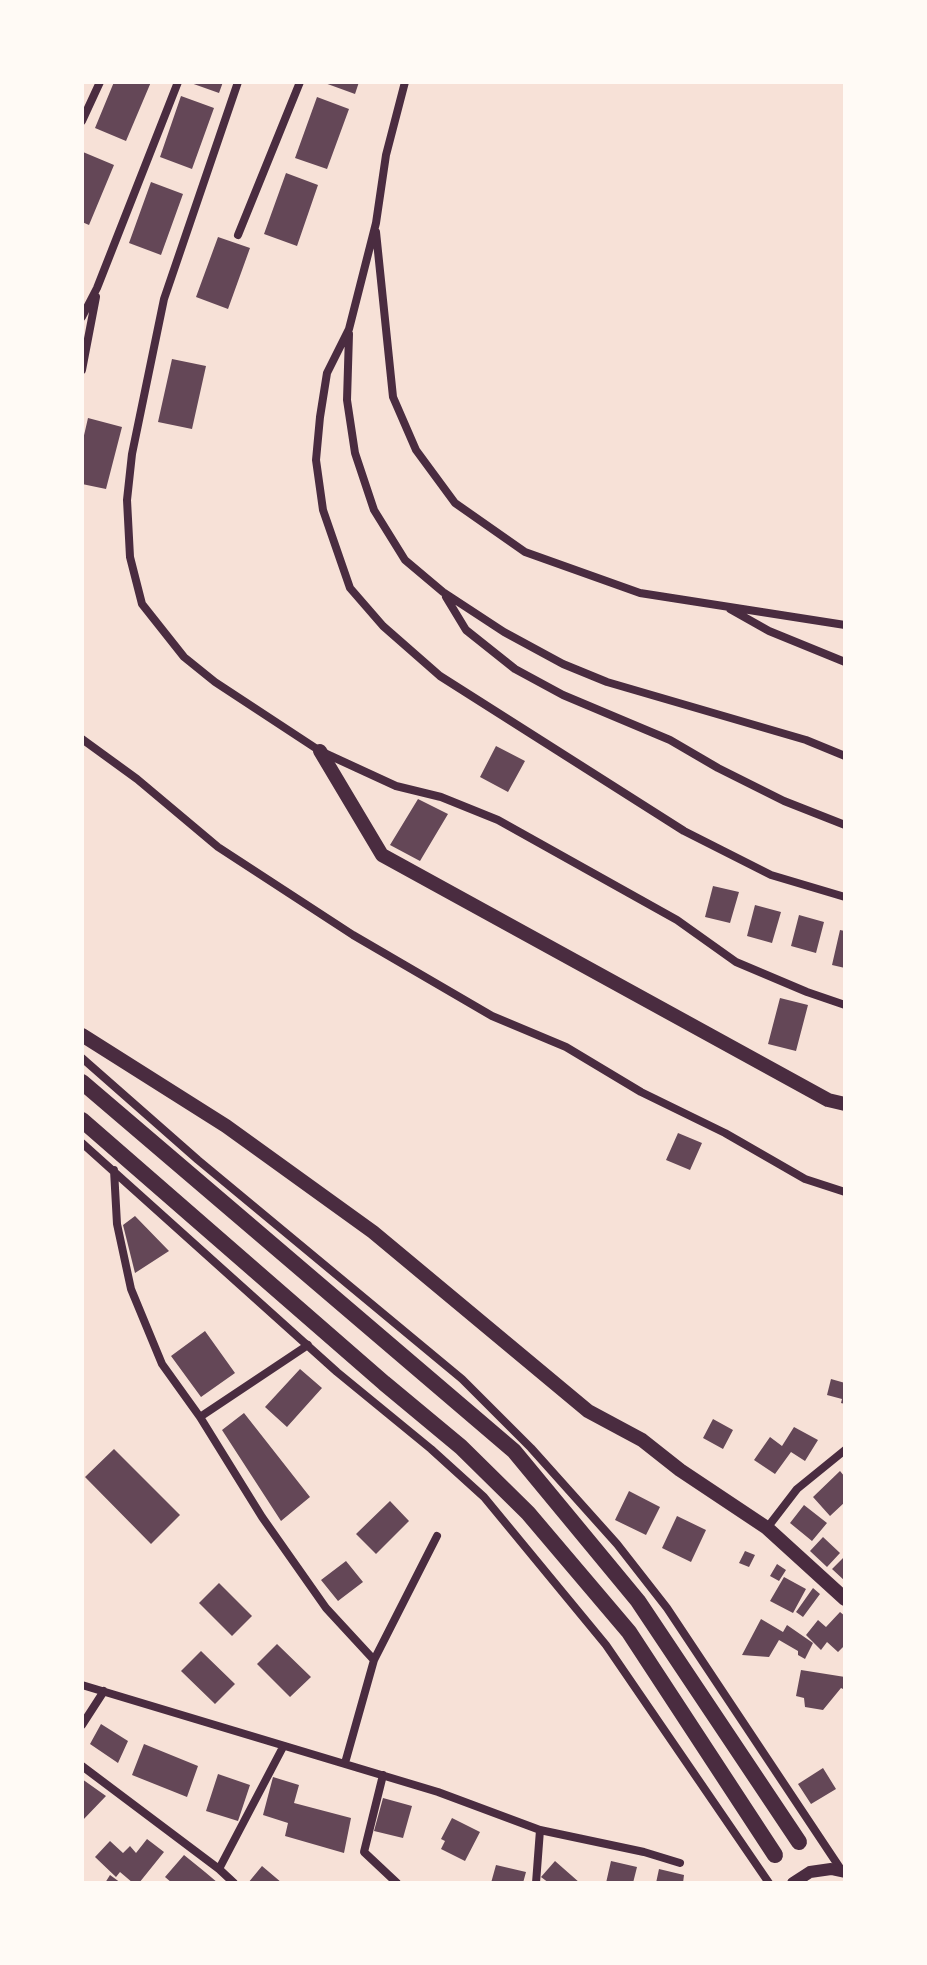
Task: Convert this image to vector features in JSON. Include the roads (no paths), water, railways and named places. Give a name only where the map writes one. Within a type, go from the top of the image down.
[{"type":"highway","points":[[82,1082],[514,1451],[638,1601],[799,1842]]},
{"type":"highway","points":[[82,1120],[461,1447],[528,1513],[629,1632],[775,1855]]},
{"type":"main road","points":[[320,751],[382,855],[828,1100],[845,1104]]},
{"type":"main road","points":[[82,1035],[226,1126],[373,1232],[588,1411],[642,1440],[680,1470],[767,1528],[845,1599]]},
{"type":"street","points":[[82,121],[100,82]]},
{"type":"street","points":[[82,317],[97,288],[178,82]]},
{"type":"street","points":[[238,82],[164,299],[132,454],[127,500],[130,557],[142,604],[184,657],[215,682],[320,751],[396,786],[441,797],[498,820],[677,920],[736,962],[845,1005]]},
{"type":"street","points":[[238,235],[300,82]]},
{"type":"street","points":[[405,82],[386,155],[376,223],[349,329],[327,373],[316,460],[323,510],[350,588],[374,617],[440,676],[684,831],[771,875],[845,897]]},
{"type":"street","points":[[376,223],[393,397],[416,450],[455,503],[525,552],[640,593],[845,625]]},
{"type":"street","points":[[82,370],[97,288]]},
{"type":"street","points":[[349,329],[347,400],[355,453],[374,510],[405,560],[443,592],[504,632],[563,664],[607,682],[806,740],[845,756]]},
{"type":"street","points":[[443,592],[466,630],[515,669],[563,695],[670,740],[784,801],[845,825]]},
{"type":"street","points":[[722,605],[769,631],[845,662]]},
{"type":"street","points":[[82,739],[137,779],[218,847],[353,935],[492,1016],[566,1047],[641,1092],[725,1133],[805,1179],[845,1192]]},
{"type":"street","points":[[82,1058],[198,1160],[462,1379],[531,1448],[617,1544],[667,1608],[844,1873]]},
{"type":"street","points":[[82,1143],[484,1497],[606,1645],[769,1883]]},
{"type":"street","points":[[114,1170],[117,1224],[131,1289],[162,1364],[326,1608],[374,1660]]},
{"type":"street","points":[[200,1417],[308,1345]]},
{"type":"street","points":[[767,1528],[797,1489],[845,1450]]},
{"type":"street","points":[[345,1763],[374,1660],[437,1536]]},
{"type":"street","points":[[82,1685],[438,1792],[540,1830],[644,1852],[680,1863]]},
{"type":"street","points":[[82,1725],[104,1691]]},
{"type":"street","points":[[219,1869],[283,1747]]},
{"type":"street","points":[[82,1766],[234,1883]]},
{"type":"street","points":[[383,1775],[364,1852],[397,1883]]},
{"type":"street","points":[[536,1883],[540,1830]]},
{"type":"street","points":[[793,1883],[810,1872],[831,1869],[844,1873]]}]
